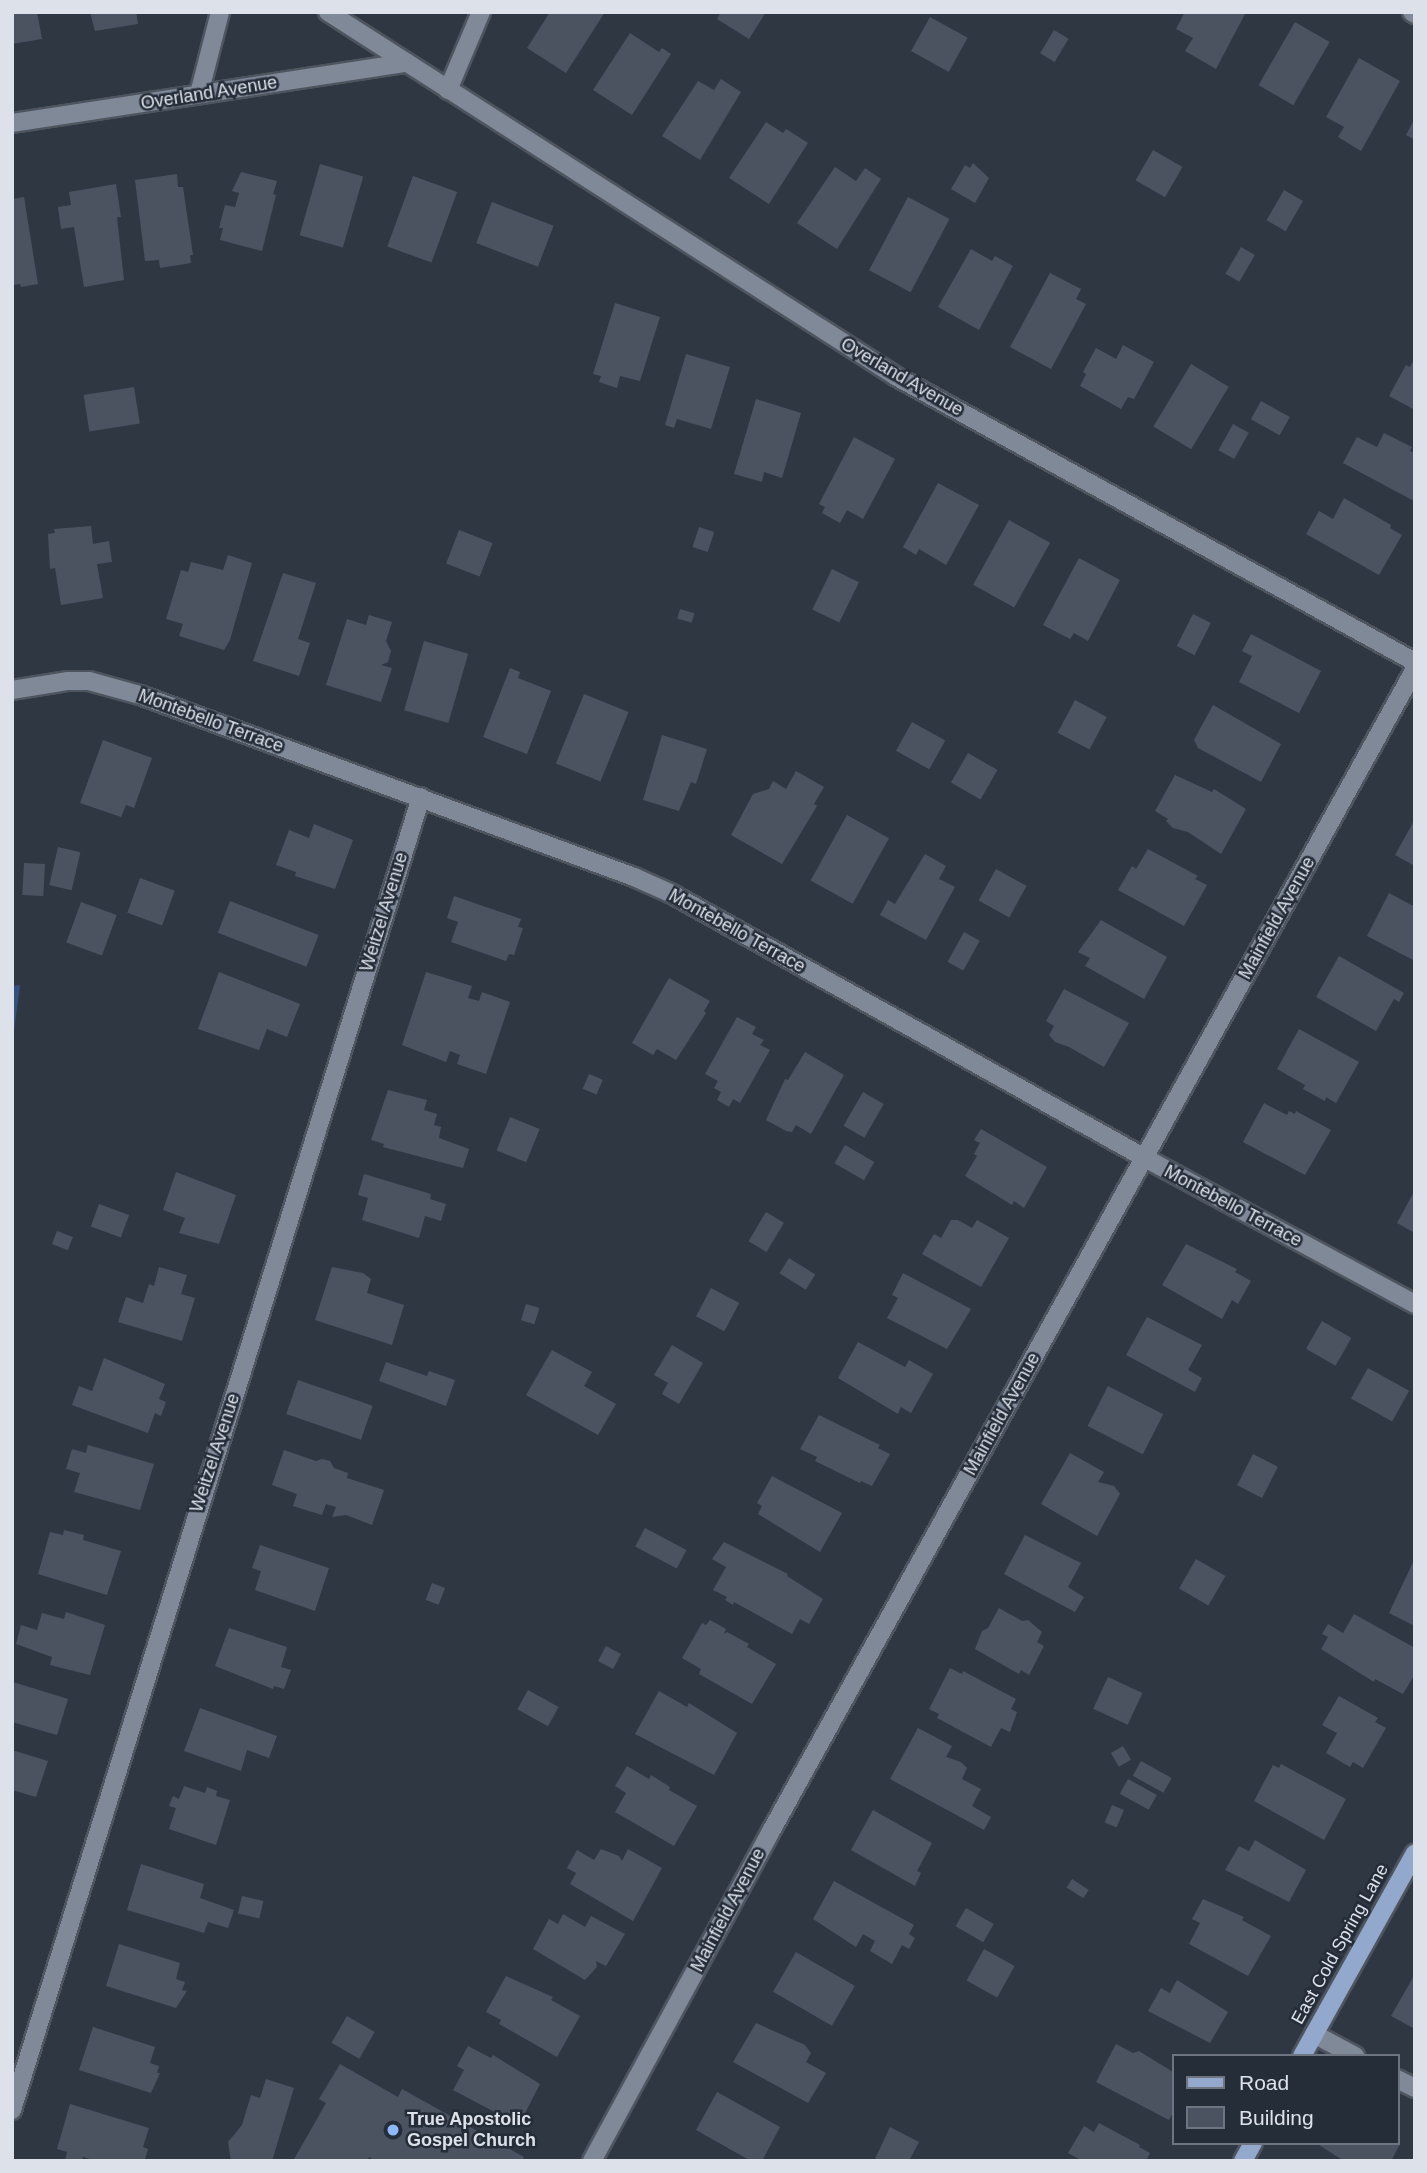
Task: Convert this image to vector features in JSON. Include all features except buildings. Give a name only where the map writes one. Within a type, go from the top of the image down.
[{"type":"main road","name":"East Cold Spring Lane","points":[[1303,2054],[1415,1853]]},
{"type":"main road","points":[[1243,2161],[1252,2145]]},
{"type":"street","points":[[199,94],[220,12]]},
{"type":"street","name":"Overland Avenue","points":[[328,12],[897,377],[1415,662]]},
{"type":"street","points":[[448,90],[481,12]]},
{"type":"street","name":"Overland Avenue","points":[[12,123],[406,63]]},
{"type":"street","name":"Mainfield Avenue","points":[[592,2161],[770,1833],[1415,669]]},
{"type":"street","name":"Montebello Terrace","points":[[12,690],[68,681],[109,686],[421,797],[672,894],[1145,1158],[1415,1304]]},
{"type":"street","name":"Weitzel Avenue","points":[[12,2110],[421,797]]},
{"type":"street","points":[[1314,2034],[1351,2054]]},
{"type":"street","points":[[1399,2080],[1415,2088]]},
{"type":"shaded area","points":[[20,985],[12,1047],[12,986]]},
{"type":"place","name":"True Apostolic Gospel Church","points":[[393,2130]]}]
